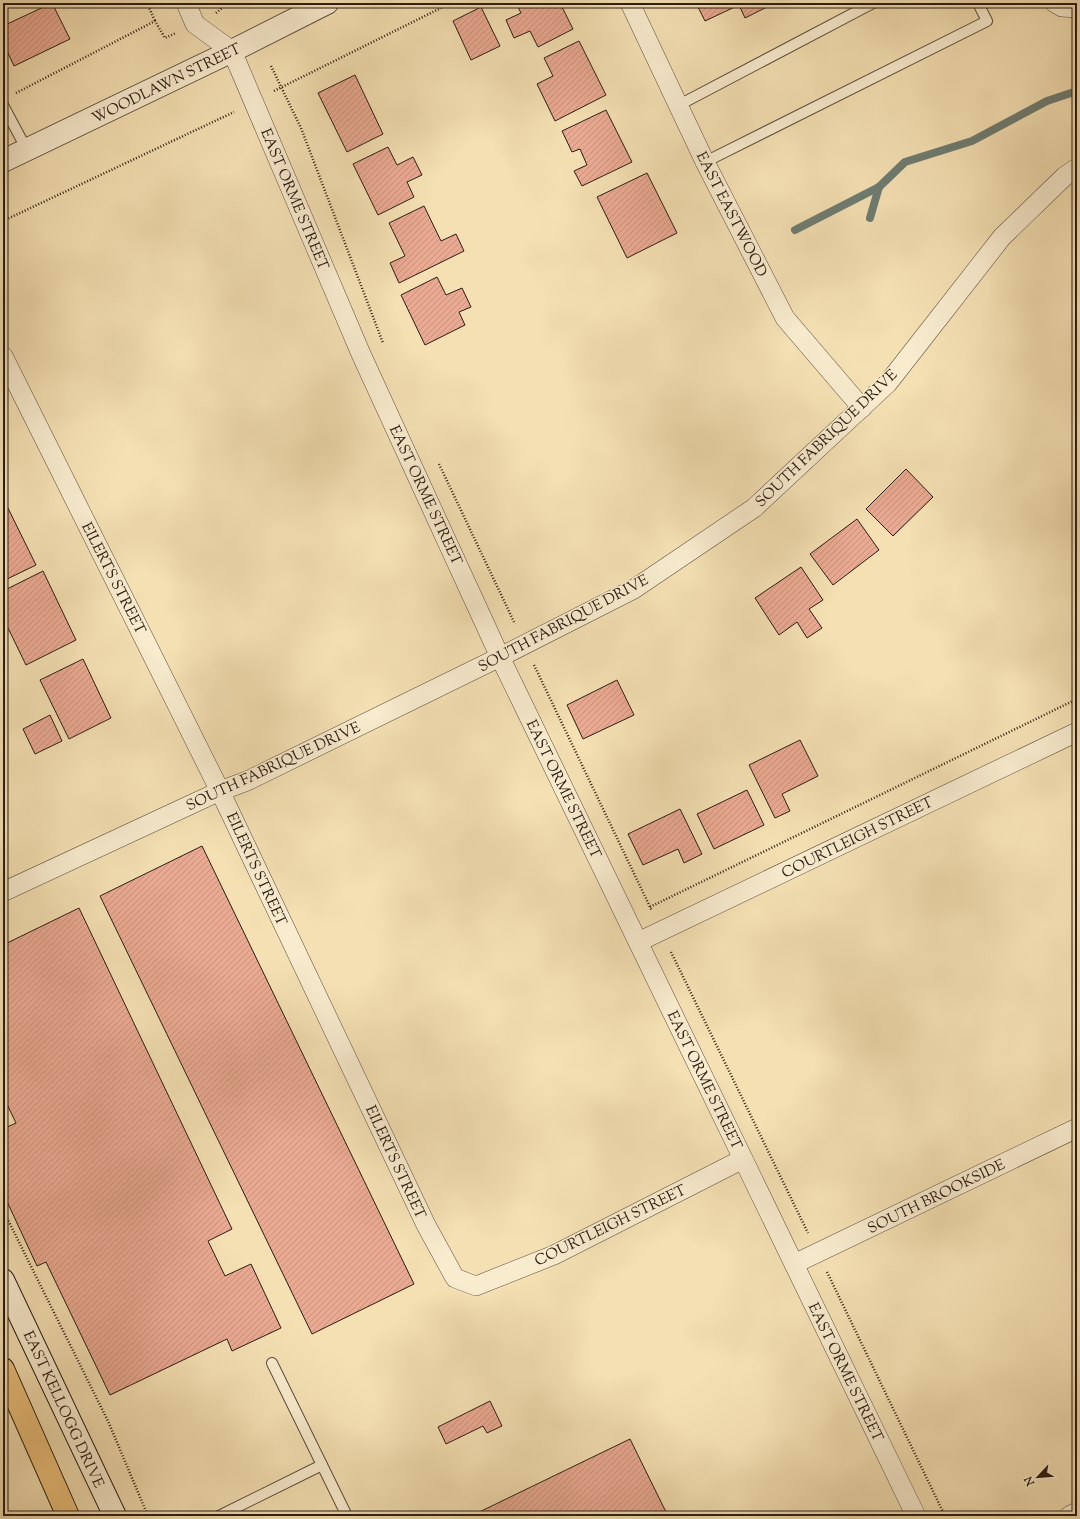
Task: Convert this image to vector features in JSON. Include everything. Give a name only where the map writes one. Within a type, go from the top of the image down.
[{"type":"highway","points":[[3,1369],[68,1516]]},
{"type":"street","points":[[186,3],[195,24],[232,52]]},
{"type":"street","name":"WOODLAWN STREET","points":[[3,161],[232,52],[327,3]]},
{"type":"street","name":"EAST EASTWOOD","points":[[630,3],[705,162],[785,318],[862,408]]},
{"type":"street","name":"EAST ORME STREET","points":[[232,52],[361,354],[500,657],[916,1516]]},
{"type":"street","name":"SOUTH FABRIQUE DRIVE","points":[[3,892],[220,791],[247,781],[525,645],[634,589],[754,508],[862,408],[888,383],[1002,237],[1065,176],[1077,168]]},
{"type":"street","name":"EILERTS STREET","points":[[3,356],[220,791],[426,1226],[455,1278],[476,1286]]},
{"type":"street","name":"COURTLEIGH STREET","points":[[638,942],[1077,732]]},
{"type":"street","name":"SOUTH BROOKSIDE","points":[[794,1264],[1077,1128]]},
{"type":"street","name":"COURTLEIGH STREET","points":[[476,1286],[554,1254],[743,1159]]},
{"type":"street","name":"EAST KELLOGG DRIVE","points":[[3,1280],[115,1516]]},
{"type":"street","points":[[1069,1516],[1077,1512]]},
{"type":"lane","points":[[679,105],[873,3]]},
{"type":"lane","points":[[705,162],[987,21],[978,3]]},
{"type":"lane","points":[[3,105],[27,150]]},
{"type":"lane","points":[[272,1363],[347,1516]]},
{"type":"lane","points":[[219,1516],[322,1466]]},
{"type":"path","points":[[147,3],[165,38],[214,14],[228,3]]},
{"type":"path","points":[[220,3],[222,8]]},
{"type":"path","points":[[3,221],[254,102],[281,87],[451,3]]},
{"type":"path","points":[[10,96],[156,21]]},
{"type":"path","points":[[271,66],[300,128],[383,344]]},
{"type":"path","points":[[436,459],[661,931],[945,1516]]},
{"type":"path","points":[[650,907],[1077,699]]},
{"type":"path","points":[[3,1210],[108,1421],[148,1516]]},
{"type":"building","points":[[52,3],[70,39],[14,66],[3,42],[3,26]]},
{"type":"building","points":[[516,3],[560,3],[573,29],[538,47],[530,31],[514,38],[506,20],[521,13]]},
{"type":"building","points":[[696,3],[775,3],[745,18],[739,5],[705,21]]},
{"type":"building","points":[[481,7],[500,46],[471,60],[453,21]]},
{"type":"building","points":[[579,41],[606,95],[555,121],[537,84],[553,76],[544,58]]},
{"type":"building","points":[[355,75],[383,134],[347,152],[318,93]]},
{"type":"building","points":[[606,110],[632,162],[582,186],[574,171],[587,165],[580,149],[572,152],[562,131]]},
{"type":"building","points":[[388,147],[397,165],[413,157],[422,175],[407,182],[414,197],[378,215],[353,164]]},
{"type":"building","points":[[647,173],[677,233],[627,258],[597,197]]},
{"type":"building","points":[[424,206],[441,241],[456,234],[464,251],[399,283],[390,263],[405,256],[389,223]]},
{"type":"building","points":[[437,277],[446,295],[462,288],[471,307],[459,312],[465,325],[425,345],[401,295]]},
{"type":"building","points":[[906,469],[933,497],[893,536],[866,509]]},
{"type":"building","points":[[3,498],[36,565],[3,581]]},
{"type":"building","points":[[857,519],[879,550],[833,585],[810,554]]},
{"type":"building","points":[[801,567],[823,600],[809,609],[822,628],[807,638],[797,622],[779,635],[755,598]]},
{"type":"building","points":[[43,571],[76,640],[26,665],[8,628],[3,631],[3,591]]},
{"type":"building","points":[[83,659],[111,718],[69,739],[40,680]]},
{"type":"building","points":[[617,680],[634,715],[583,739],[567,705]]},
{"type":"building","points":[[50,715],[62,741],[35,754],[23,729]]},
{"type":"building","points":[[800,740],[818,776],[782,794],[790,811],[775,818],[749,765]]},
{"type":"building","points":[[747,790],[764,825],[714,849],[697,814]]},
{"type":"building","points":[[680,809],[702,854],[684,863],[678,849],[643,865],[628,834]]},
{"type":"building","points":[[202,846],[414,1284],[312,1334],[100,896]]},
{"type":"building","points":[[79,908],[232,1229],[208,1241],[225,1276],[251,1264],[281,1328],[232,1351],[227,1339],[110,1395],[46,1262],[37,1266],[3,1193],[3,1129],[16,1123],[3,1096],[3,945]]},
{"type":"building","points":[[490,1401],[502,1426],[487,1433],[483,1426],[446,1444],[438,1427]]},
{"type":"building","points":[[630,1439],[668,1516],[471,1516]]},
{"type":"building","points":[[413,1511],[416,1516],[403,1516]]},
{"type":"waterway","points":[[870,218],[879,187],[905,162],[972,141],[1047,101],[1077,91]]},
{"type":"waterway","points":[[795,230],[879,187]]}]
